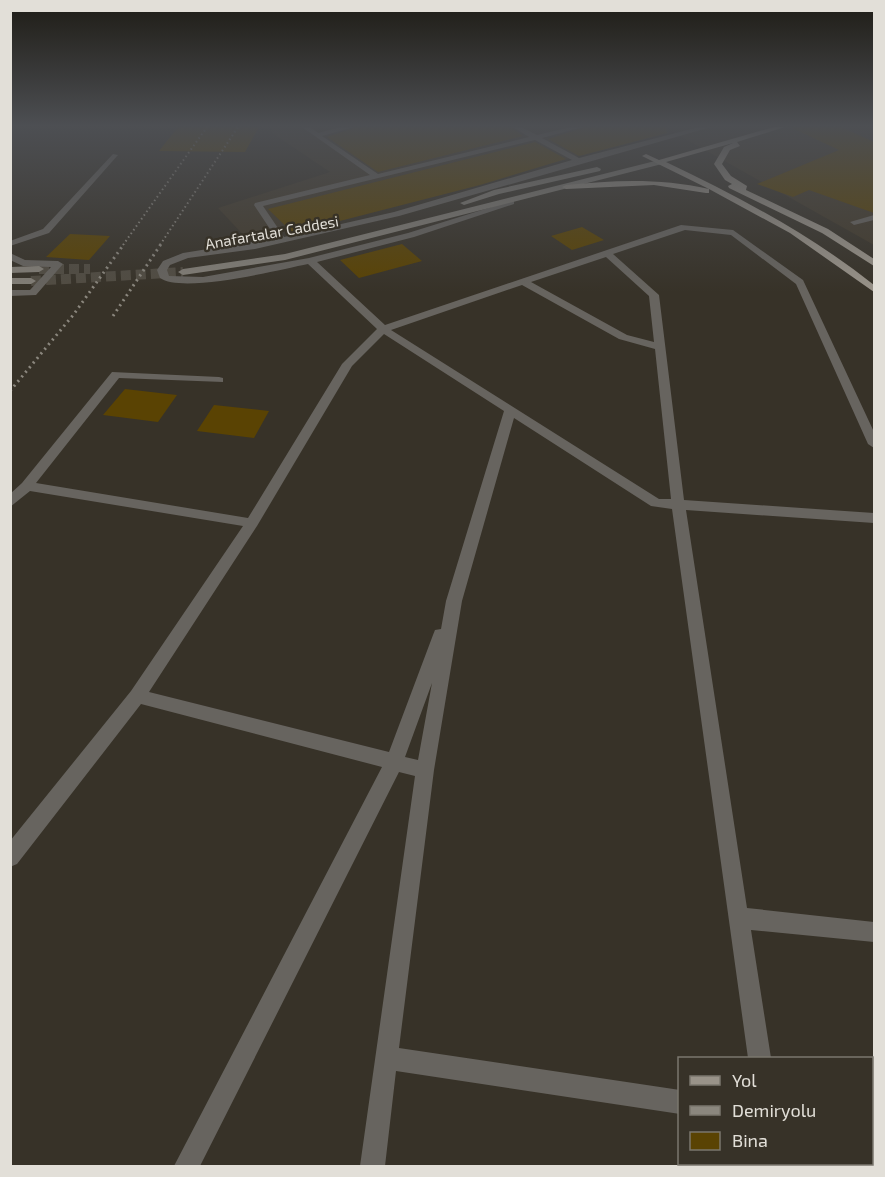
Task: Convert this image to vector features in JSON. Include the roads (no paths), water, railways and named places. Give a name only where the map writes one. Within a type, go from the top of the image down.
[{"type":"main road","name":"Anafartalar Caddesi","points":[[540,182],[497,192],[374,229],[183,268],[285,257],[585,182]]},
{"type":"main road","points":[[700,182],[744,203],[839,260],[874,289]]},
{"type":"main road","points":[[723,182],[825,231],[874,262]]},
{"type":"main road","points":[[734,182],[762,199]]},
{"type":"main road","points":[[566,187],[612,183],[659,183],[693,187],[744,203]]},
{"type":"main road","points":[[10,270],[39,270]]},
{"type":"main road","points":[[10,281],[32,281]]},
{"type":"street","points":[[282,240],[258,205],[352,182]]},
{"type":"street","points":[[506,182],[396,214],[282,240],[186,255],[166,263],[162,270],[165,278],[181,282],[310,261],[445,224],[511,202]]},
{"type":"street","points":[[854,222],[874,218]]},
{"type":"street","points":[[10,857],[136,696],[252,523],[348,364],[383,329],[684,227],[733,233],[800,282],[874,444]]},
{"type":"street","points":[[607,253],[654,295],[678,504],[759,1057]]},
{"type":"street","points":[[10,256],[23,263],[58,264],[33,293],[10,294]]},
{"type":"street","points":[[310,261],[383,329],[656,503],[874,518]]},
{"type":"street","points":[[523,282],[623,337],[660,347]]},
{"type":"street","points":[[10,502],[27,486],[116,374],[219,380]]},
{"type":"street","points":[[187,1167],[394,762],[454,601],[510,410]]},
{"type":"street","points":[[27,486],[252,523]]},
{"type":"street","points":[[372,1167],[425,770],[454,601]]},
{"type":"street","points":[[136,696],[425,770]]},
{"type":"street","points":[[739,918],[874,932]]},
{"type":"street","points":[[387,1058],[678,1102]]},
{"type":"lane","points":[[10,244],[46,231],[91,182]]},
{"type":"tunnel","points":[[39,269],[90,269]]},
{"type":"tunnel","points":[[31,281],[183,272]]},
{"type":"railway","points":[[123,245],[168,182]]},
{"type":"railway","points":[[160,245],[202,182]]},
{"type":"railway","points":[[10,391],[74,314],[124,244]]},
{"type":"railway","points":[[113,316],[161,244]]}]
